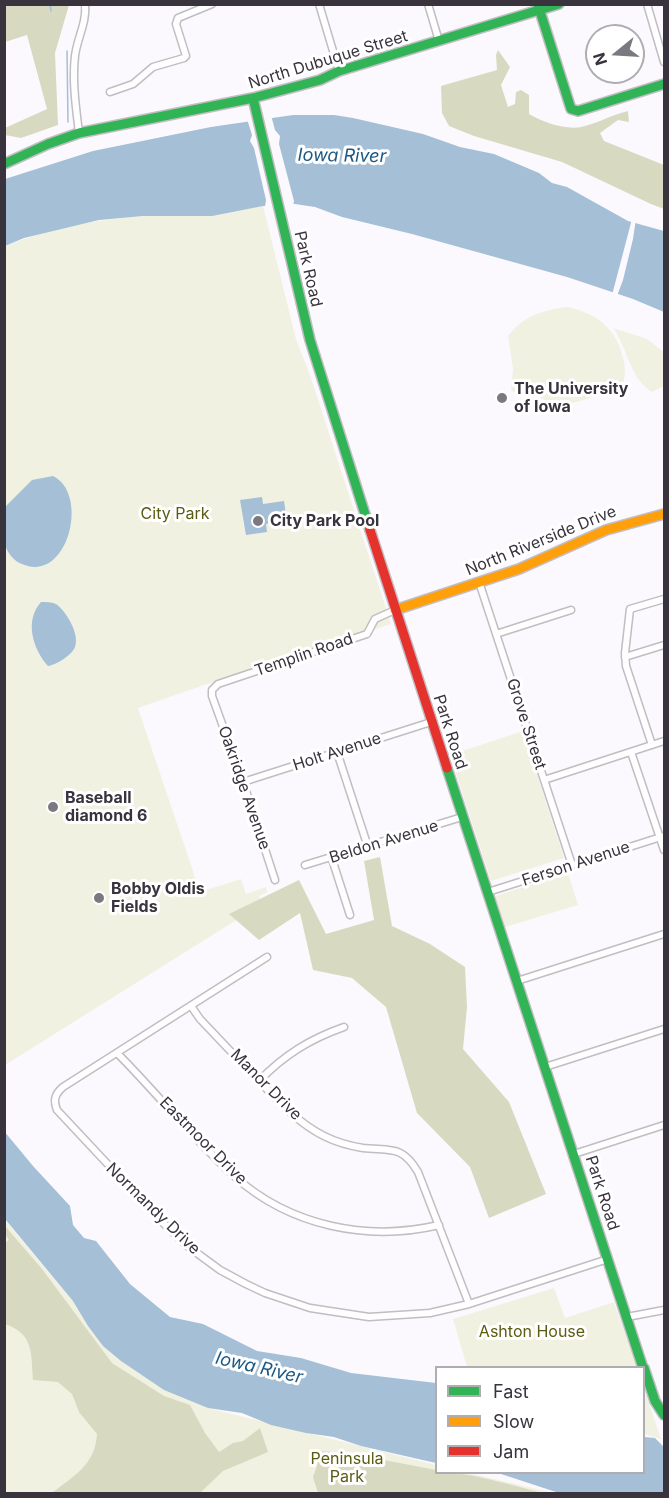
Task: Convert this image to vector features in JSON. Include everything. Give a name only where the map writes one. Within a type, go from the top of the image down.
[{"type":"street","points":[[110,92],[133,84],[153,67],[184,58],[186,56],[177,21],[180,17],[205,9],[212,4]]},
{"type":"street","points":[[319,4],[339,71]]},
{"type":"street","points":[[428,4],[439,42]]},
{"type":"street","name":"North Dubuque Street","points":[[4,160],[79,133],[253,98],[321,80],[339,71],[439,42],[539,7],[559,4]]},
{"type":"street","points":[[647,4],[664,62]]},
{"type":"street","points":[[79,133],[74,65],[77,43],[85,22],[87,6]]},
{"type":"street","points":[[539,7],[571,109],[578,111],[664,84]]},
{"type":"street","name":"Park Road","points":[[253,98],[310,340],[394,610],[642,1366]]},
{"type":"street","name":"North Dubuque Street","points":[[4,164],[34,150]]},
{"type":"street","name":"North Riverside Drive","points":[[394,610],[519,569],[598,533],[664,514]]},
{"type":"street","name":"Grove Street","points":[[480,582],[572,865]]},
{"type":"street","points":[[652,745],[625,657],[630,609],[664,598]]},
{"type":"street","name":"Templin Road","points":[[212,696],[212,690],[218,684],[367,634],[375,619],[394,610]]},
{"type":"street","points":[[496,634],[565,610],[571,610]]},
{"type":"street","points":[[625,657],[664,645]]},
{"type":"street","name":"Oakridge Avenue","points":[[212,696],[275,880]]},
{"type":"street","name":"Holt Avenue","points":[[243,782],[431,722]]},
{"type":"street","points":[[544,780],[664,741]]},
{"type":"street","points":[[338,752],[368,847]]},
{"type":"street","points":[[632,752],[662,836],[664,850]]},
{"type":"street","name":"Beldon Avenue","points":[[305,865],[332,859],[462,817]]},
{"type":"street","name":"Ferson Avenue","points":[[488,891],[662,836]]},
{"type":"street","points":[[332,859],[350,915]]},
{"type":"street","points":[[517,981],[664,934]]},
{"type":"street","name":"Normandy Drive","points":[[267,957],[58,1091],[55,1100],[57,1110],[165,1226],[186,1245],[220,1270],[274,1296],[310,1308],[349,1315],[410,1316],[469,1304],[608,1259]]},
{"type":"street","name":"Manor Drive","points":[[191,1006],[200,1019],[292,1115],[322,1135],[352,1146],[394,1150],[407,1157],[418,1172],[469,1304]]},
{"type":"street","points":[[259,1081],[296,1049],[344,1027]]},
{"type":"street","points":[[545,1068],[664,1029]]},
{"type":"street","name":"Eastmoor Drive","points":[[117,1053],[234,1176],[276,1205],[318,1223],[356,1231],[394,1232],[439,1226]]},
{"type":"street","points":[[574,1154],[664,1125]]},
{"type":"street","points":[[627,1317],[664,1310]]},
{"type":"street","name":"Park Road","points":[[645,1374],[655,1401],[663,1413]]},
{"type":"green space","points":[[5,4],[69,5],[55,53],[58,125],[21,138],[5,135],[5,128],[47,109],[27,35],[5,42]]},
{"type":"green space","points":[[498,50],[510,67],[501,85],[508,107],[515,104],[516,92],[521,90],[529,95],[529,114],[554,125],[575,128],[628,111],[629,122],[618,120],[600,133],[604,141],[664,165],[664,209],[562,162],[474,136],[449,126],[442,113],[441,86],[497,70]]},
{"type":"green space","name":"City Park","points":[[263,206],[296,339],[311,378],[391,624],[138,708],[200,892],[241,879],[246,894],[266,887],[267,892],[259,896],[262,904],[5,1065],[5,246],[56,230],[108,220]]},
{"type":"green space","points":[[567,307],[597,319],[612,332],[621,351],[625,376],[620,389],[573,403],[553,412],[542,398],[511,391],[513,369],[508,336],[520,323],[534,315]]},
{"type":"green space","points":[[613,328],[647,339],[664,352],[664,386],[652,392],[644,386],[638,379]]},
{"type":"green space","points":[[523,731],[564,858],[491,881],[450,755]]},
{"type":"green space","points":[[380,857],[392,926],[430,944],[465,967],[467,1007],[463,1049],[509,1102],[546,1194],[489,1218],[470,1167],[417,1113],[386,1007],[352,978],[313,970],[300,913],[259,940],[229,914],[299,880],[326,934],[374,920],[364,861]]},
{"type":"green space","points":[[568,873],[578,905],[505,927],[495,896]]},
{"type":"green space","points":[[4,1219],[138,1373],[208,1408],[435,1465],[435,1474],[472,1474],[554,1493],[5,1493]]},
{"type":"green space","points":[[5,1226],[42,1269],[112,1363],[164,1396],[190,1405],[205,1433],[219,1452],[233,1443],[243,1441],[260,1428],[268,1452],[223,1471],[200,1493],[52,1493],[76,1475],[88,1462],[97,1434],[79,1412],[72,1394],[58,1382],[33,1380],[31,1353],[26,1339],[14,1328],[5,1324],[5,1243],[9,1240],[5,1234]]},
{"type":"green space","name":"Ashton House","points":[[554,1288],[565,1318],[614,1302],[637,1366],[467,1366],[453,1319]]},
{"type":"green space","points":[[645,1391],[661,1439],[645,1434]]},
{"type":"green space","name":"Peninsula Park","points":[[322,1451],[353,1454],[435,1470],[435,1474],[477,1477],[543,1493],[318,1493],[313,1477]]},
{"type":"water","name":"Iowa River","points":[[293,115],[334,115],[353,118],[423,134],[460,147],[494,154],[539,173],[552,183],[567,187],[628,221],[664,231],[664,312],[567,277],[342,217],[315,207],[295,204],[263,206],[212,216],[143,216],[99,220],[24,238],[5,246],[5,179],[93,151],[211,127]]},
{"type":"water","points":[[53,476],[64,486],[70,500],[72,517],[69,534],[62,550],[51,561],[38,567],[22,564],[11,556],[6,547],[3,531],[5,507],[32,480]]},
{"type":"water","points":[[262,497],[263,504],[284,501],[287,521],[266,524],[267,532],[246,535],[240,500]]},
{"type":"water","points":[[41,602],[54,603],[60,607],[68,617],[76,636],[75,647],[71,653],[59,662],[48,666],[38,652],[32,635],[33,618]]},
{"type":"water","name":"Iowa River","points":[[4,1131],[70,1206],[73,1225],[84,1238],[96,1241],[130,1284],[170,1317],[203,1324],[257,1351],[301,1358],[351,1373],[435,1383],[435,1463],[361,1446],[334,1437],[271,1425],[242,1413],[208,1408],[164,1390],[103,1346],[73,1301],[5,1219]]},
{"type":"water","points":[[645,1437],[655,1438],[664,1447],[664,1493],[559,1493],[501,1474],[645,1474]]},
{"type":"pier","points":[[271,115],[275,130],[280,136],[279,144],[294,201],[293,207],[266,209],[265,207],[266,200],[254,148],[250,141],[252,135],[247,119]]},
{"type":"pier","points":[[632,219],[636,219],[623,280],[617,296],[612,295]]},
{"type":"waterway","points":[[50,4],[51,11]]},
{"type":"waterway","points":[[67,51],[68,122]]},
{"type":"traffic: fast","points":[[4,164],[79,133],[253,98],[320,80],[339,71],[559,4]]},
{"type":"traffic: fast","points":[[538,5],[571,109],[578,111],[664,84]]},
{"type":"traffic: fast","points":[[253,98],[310,340],[370,530]]},
{"type":"traffic: fast","points":[[447,768],[642,1366]]},
{"type":"traffic: fast","points":[[645,1371],[655,1401],[664,1415]]},
{"type":"traffic: slow","points":[[395,610],[519,569],[606,530],[664,514]]},
{"type":"traffic: jam","points":[[370,530],[447,768]]},
{"type":"place","name":"The University of Iowa","points":[[502,398]]},
{"type":"place","name":"City Park Pool","points":[[258,521]]},
{"type":"place","name":"Baseball diamond 6","points":[[53,807]]},
{"type":"place","name":"Bobby Oldis Fields","points":[[99,898]]}]
